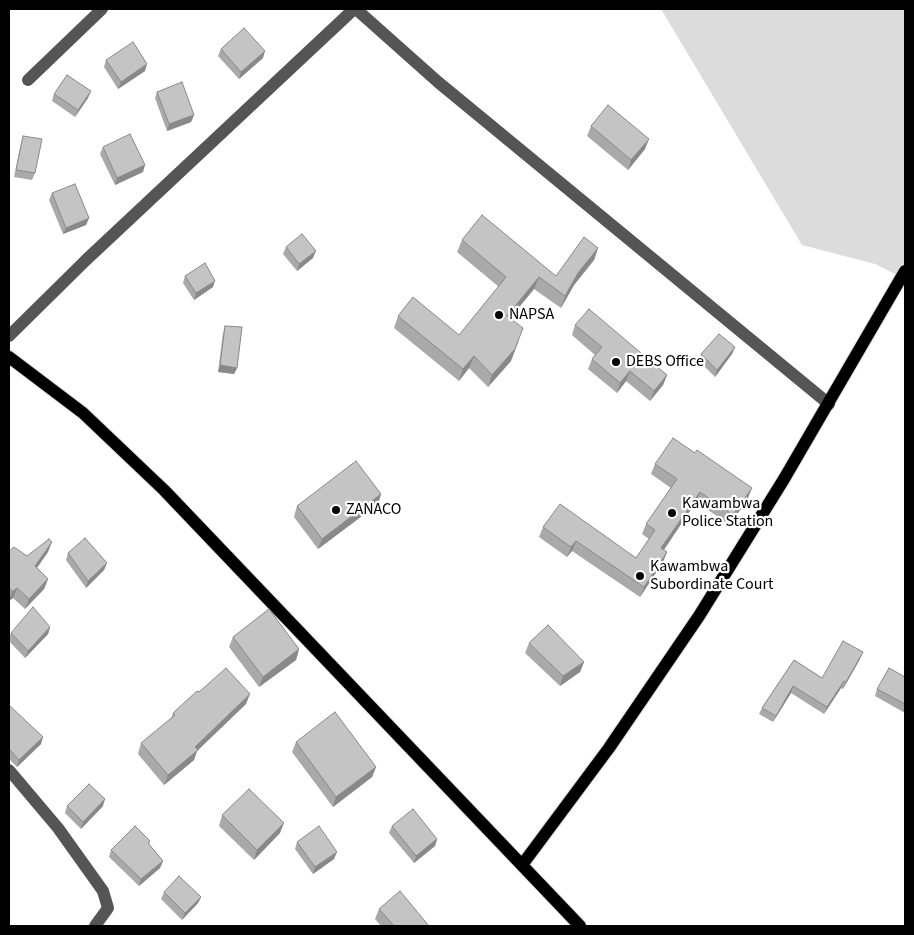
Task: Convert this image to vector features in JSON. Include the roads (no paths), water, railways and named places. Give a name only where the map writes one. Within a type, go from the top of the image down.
[{"type":"main road","points":[[522,865],[609,748],[698,616],[829,404],[905,270]]},
{"type":"main road","points":[[9,357],[83,413],[164,490],[580,926]]},
{"type":"street","points":[[28,80],[102,9]]},
{"type":"street","points":[[9,336],[86,260],[355,9],[438,82],[829,404]]},
{"type":"street","points":[[9,770],[58,828],[103,890],[108,908],[96,926]]},
{"type":"place","name":"NAPSA","points":[[499,315]]},
{"type":"place","name":"DEBS Office","points":[[616,362]]},
{"type":"place","name":"ZANACO","points":[[336,510]]},
{"type":"place","name":"Kawambwa Police Station","points":[[672,513]]},
{"type":"place","name":"Kawambwa Subordinate Court","points":[[640,576]]}]
